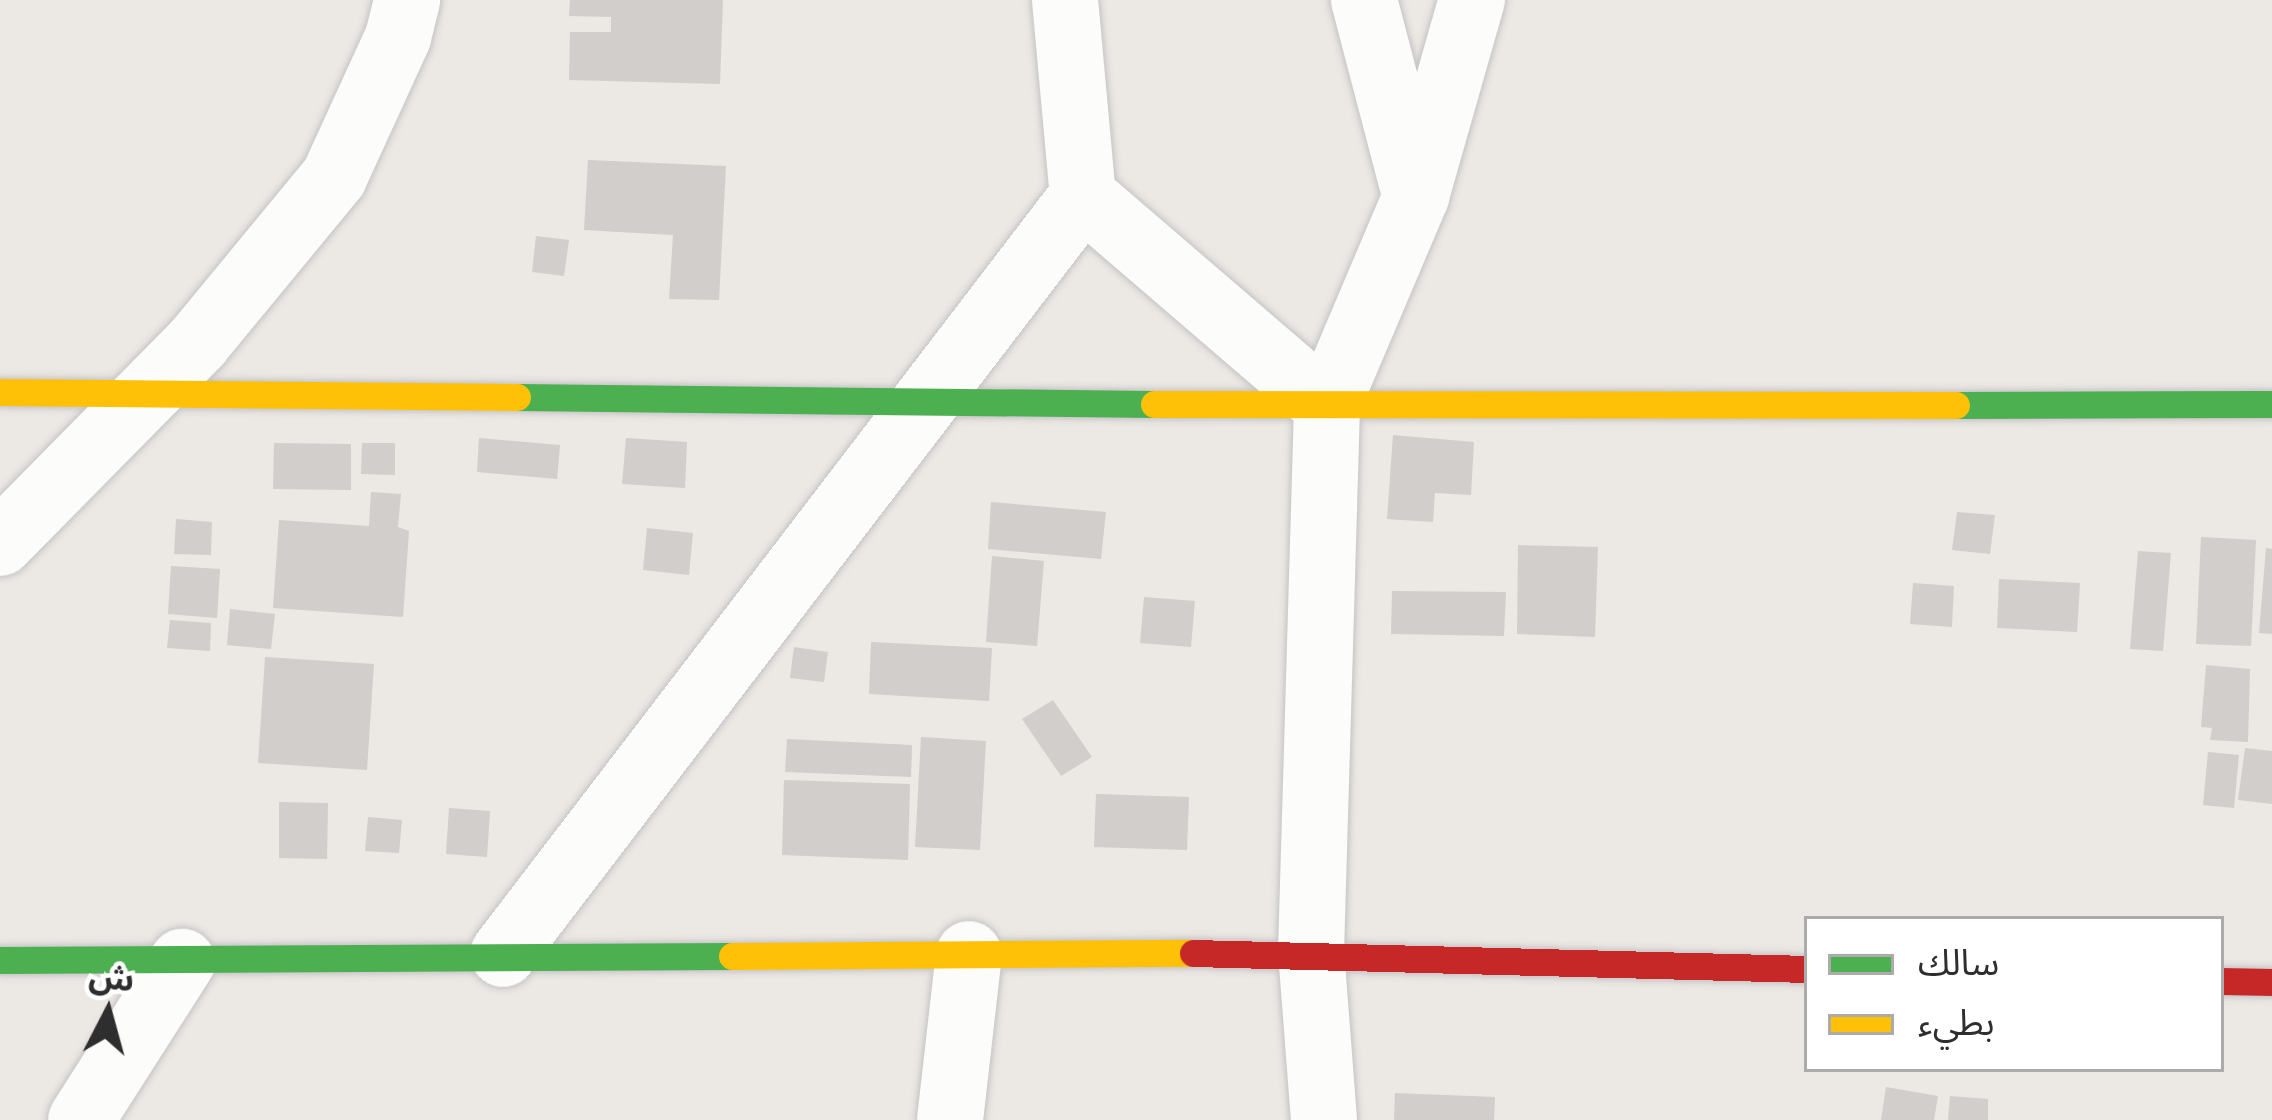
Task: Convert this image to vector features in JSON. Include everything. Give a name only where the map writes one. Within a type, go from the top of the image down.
[{"type":"street","points":[[0,544],[198,342],[334,177],[398,37],[407,0]]},
{"type":"street","points":[[503,954],[1083,196],[1065,0]]},
{"type":"street","points":[[1364,0],[1416,196]]},
{"type":"street","points":[[1324,1120],[1311,952],[1327,406],[1416,196],[1472,0]]},
{"type":"street","points":[[1083,196],[1327,406]]},
{"type":"street","points":[[0,392],[1327,406],[2272,404]]},
{"type":"street","points":[[0,960],[1311,952],[1804,969]]},
{"type":"street","points":[[950,1120],[969,953]]},
{"type":"street","points":[[81,1120],[182,962]]},
{"type":"street","points":[[2224,981],[2272,982]]},
{"type":"building","points":[[570,0],[723,0],[720,84],[569,80],[570,32],[611,32],[611,17],[569,16]]},
{"type":"building","points":[[588,160],[726,166],[719,300],[669,299],[673,235],[584,230]]},
{"type":"building","points":[[536,236],[569,240],[564,276],[532,272]]},
{"type":"building","points":[[1393,435],[1474,442],[1471,495],[1435,493],[1433,522],[1387,519]]},
{"type":"building","points":[[479,438],[560,445],[557,479],[477,472]]},
{"type":"building","points":[[626,438],[687,442],[685,488],[622,484]]},
{"type":"building","points":[[274,443],[351,444],[351,490],[273,489]]},
{"type":"building","points":[[362,443],[395,443],[395,475],[361,474]]},
{"type":"building","points":[[371,492],[401,494],[398,527],[409,531],[403,617],[273,608],[279,520],[369,526]]},
{"type":"building","points":[[991,502],[1106,512],[1101,559],[988,549]]},
{"type":"building","points":[[1957,512],[1995,515],[1990,554],[1952,550]]},
{"type":"building","points":[[176,519],[212,522],[211,555],[174,554]]},
{"type":"building","points":[[647,528],[693,533],[689,575],[643,570]]},
{"type":"building","points":[[2201,537],[2256,540],[2251,646],[2196,644]]},
{"type":"building","points":[[1518,545],[1598,547],[1595,637],[1517,634]]},
{"type":"building","points":[[2266,548],[2272,549],[2272,634],[2259,633]]},
{"type":"building","points":[[2138,551],[2171,553],[2163,651],[2130,649]]},
{"type":"building","points":[[992,556],[1044,561],[1037,646],[986,642]]},
{"type":"building","points":[[171,566],[220,569],[217,618],[168,614]]},
{"type":"building","points":[[1999,579],[2080,583],[2077,632],[1997,628]]},
{"type":"building","points":[[1913,583],[1954,586],[1952,627],[1910,624]]},
{"type":"building","points":[[1392,591],[1506,592],[1504,636],[1391,634]]},
{"type":"building","points":[[1144,597],[1195,601],[1191,647],[1140,643]]},
{"type":"building","points":[[230,609],[275,614],[271,649],[227,645]]},
{"type":"building","points":[[170,620],[211,623],[210,651],[167,648]]},
{"type":"building","points":[[871,642],[992,648],[989,701],[869,694]]},
{"type":"building","points":[[794,647],[828,652],[824,682],[790,678]]},
{"type":"building","points":[[265,657],[374,664],[367,770],[258,763]]},
{"type":"building","points":[[2206,665],[2250,669],[2248,742],[2210,740],[2212,728],[2201,727]]},
{"type":"building","points":[[1053,700],[1092,757],[1061,776],[1022,719]]},
{"type":"building","points":[[921,737],[986,741],[980,850],[915,847]]},
{"type":"building","points":[[787,739],[912,745],[911,777],[785,772]]},
{"type":"building","points":[[2245,748],[2272,751],[2272,804],[2238,800]]},
{"type":"building","points":[[2208,752],[2239,755],[2234,808],[2203,805]]},
{"type":"building","points":[[784,780],[910,784],[908,860],[782,855]]},
{"type":"building","points":[[1096,794],[1189,797],[1187,850],[1094,847]]},
{"type":"building","points":[[279,802],[328,803],[327,859],[279,858]]},
{"type":"building","points":[[449,808],[490,811],[487,857],[446,854]]},
{"type":"building","points":[[368,817],[402,820],[399,853],[365,851]]},
{"type":"building","points":[[1886,1087],[1938,1096],[1934,1120],[1881,1120]]},
{"type":"building","points":[[1395,1093],[1495,1097],[1494,1120],[1394,1120]]},
{"type":"building","points":[[1950,1096],[1988,1099],[1988,1120],[1948,1120]]},
{"type":"traffic: fast","points":[[517,397],[1154,404]]},
{"type":"traffic: fast","points":[[1956,405],[2272,404]]},
{"type":"traffic: fast","points":[[0,960],[732,956]]},
{"type":"traffic: slow","points":[[0,392],[517,397]]},
{"type":"traffic: slow","points":[[1154,404],[1956,405]]},
{"type":"traffic: slow","points":[[732,956],[1193,953]]},
{"type":"traffic: jam","points":[[1193,953],[1804,969]]},
{"type":"traffic: jam","points":[[2224,981],[2272,982]]}]
